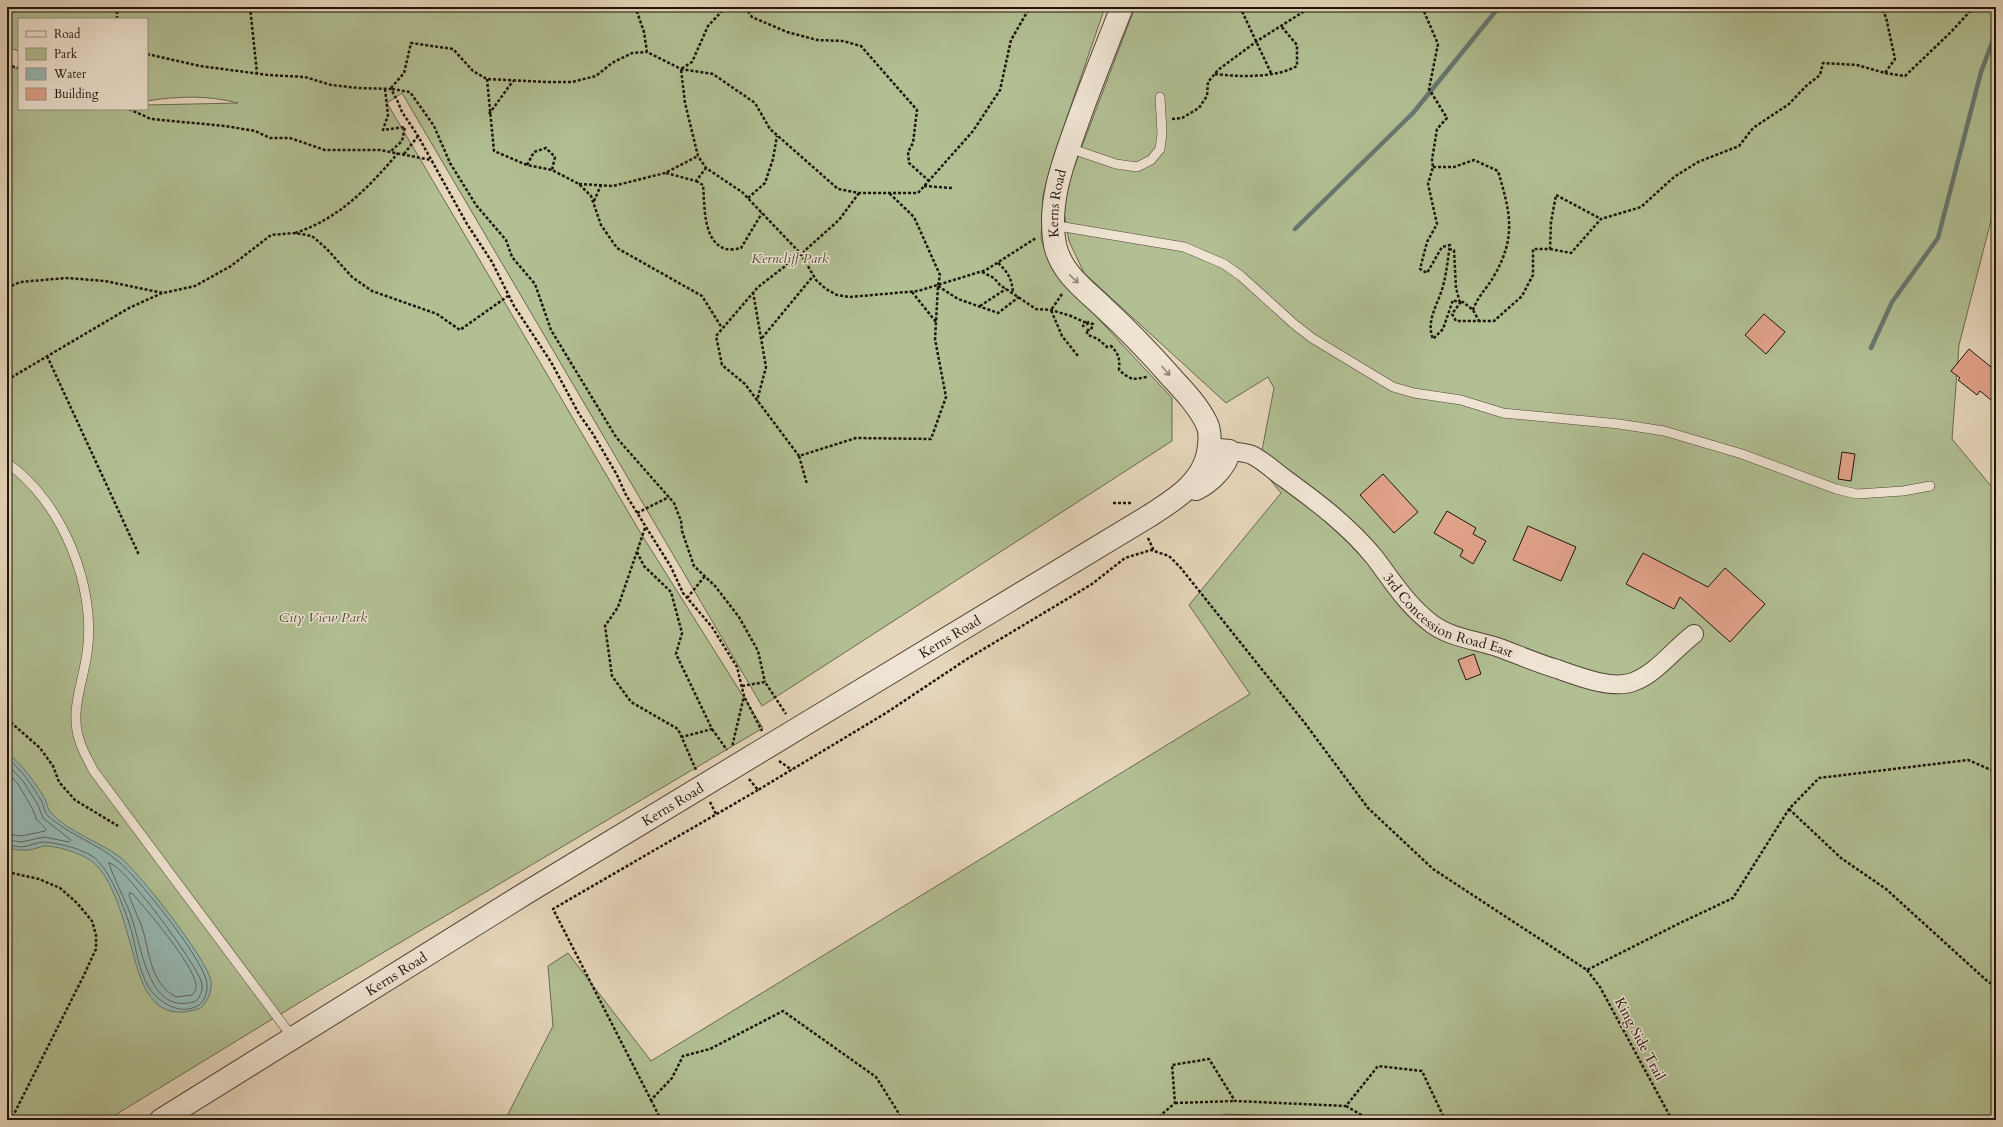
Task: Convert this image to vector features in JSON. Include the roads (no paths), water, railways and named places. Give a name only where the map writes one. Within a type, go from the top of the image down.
[{"type":"street","name":"Kerns Road","points":[[161,1120],[519,897],[704,787],[1149,516],[1185,491],[1199,475],[1219,450],[1202,415],[1178,384],[1143,344],[1070,276],[1060,260],[1052,226],[1058,177],[1122,7]]},
{"type":"street","name":"3rd Concession Road East","points":[[1219,450],[1253,456],[1328,512],[1365,548],[1386,576],[1417,611],[1433,624],[1452,634],[1497,647],[1539,664],[1588,680],[1611,684],[1631,683],[1650,674],[1681,644],[1694,634]]},
{"type":"lane","points":[[1068,148],[1116,164],[1138,166],[1151,160],[1160,149],[1162,134],[1160,97]]},
{"type":"lane","points":[[1052,226],[1184,248],[1224,264],[1241,276],[1294,324],[1312,338],[1393,388],[1414,393],[1461,400],[1509,414],[1619,424],[1664,431],[1742,454],[1836,489],[1857,494],[1903,491],[1930,486]]},
{"type":"lane","points":[[7,463],[22,473],[42,497],[65,533],[81,574],[88,618],[88,652],[75,711],[79,742],[93,770],[293,1038]]},
{"type":"water","points":[[7,753],[19,763],[33,780],[45,799],[51,813],[67,826],[120,857],[129,865],[171,916],[198,954],[211,981],[209,996],[201,1008],[182,1012],[167,1010],[156,1003],[147,992],[113,893],[103,873],[90,860],[74,852],[48,846],[24,850],[7,848]]},
{"type":"waterway","points":[[1295,229],[1413,113],[1499,7]]},
{"type":"waterway","points":[[1871,348],[1892,302],[1938,238],[1981,72],[1996,32]]},
{"type":"park label","name":"Kerncliff Park","points":[[790,258]]},
{"type":"park label","name":"City View Park","points":[[323,617]]}]
